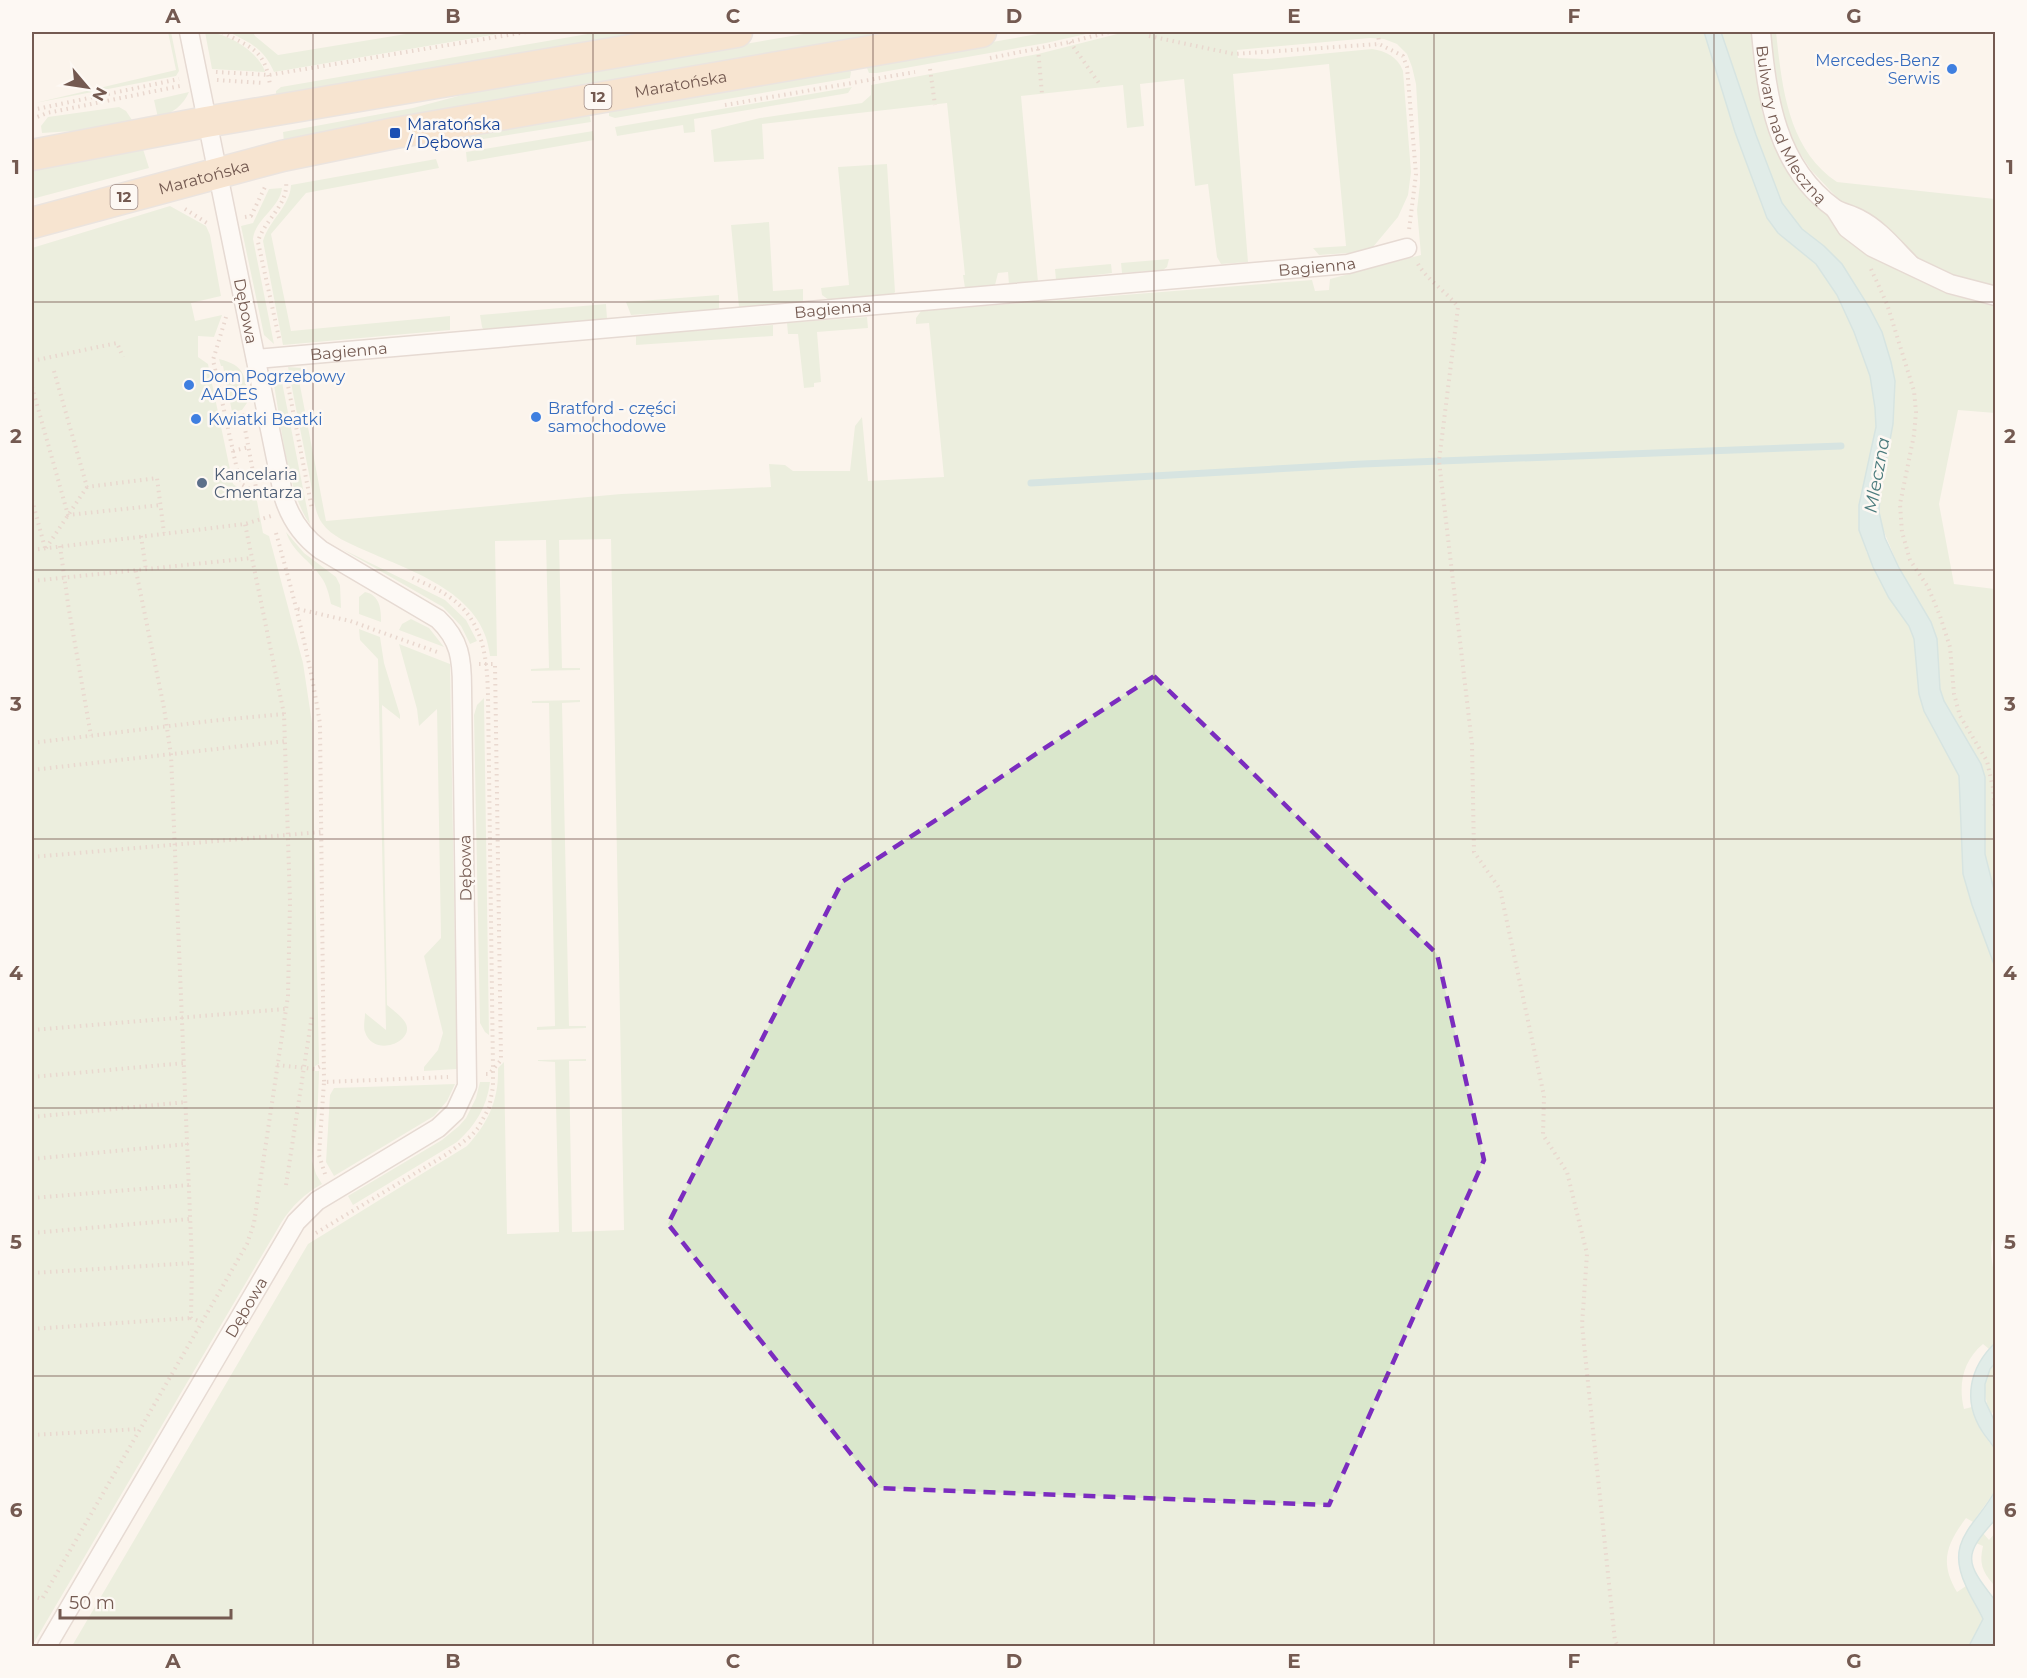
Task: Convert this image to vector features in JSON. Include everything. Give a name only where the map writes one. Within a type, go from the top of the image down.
[{"type":"main road","points":[[32,154],[206,122],[737,32]]},
{"type":"main road","name":"Maratońska","points":[[32,223],[217,172],[395,133],[981,32]]},
{"type":"street","name":"Dębowa","points":[[47,1647],[293,1227],[308,1207],[438,1128],[455,1112],[466,1086],[462,674],[456,644],[452,634],[438,619],[321,550],[280,514],[284,498],[189,32]]},
{"type":"street","name":"Bulwary nad Mleczną","points":[[1761,32],[1766,82],[1780,137],[1796,168],[1810,186],[1835,209],[1847,228],[1872,247],[1950,284],[1995,296]]},
{"type":"street","name":"Bulwary nad Mleczną","points":[[1835,209],[1866,224],[1887,240],[1910,264]]},
{"type":"street","name":"Bagienna","points":[[256,359],[1348,264],[1407,248]]},
{"type":"path","points":[[222,32],[259,53],[269,75]]},
{"type":"path","points":[[32,119],[47,113],[225,72],[269,75],[526,32]]},
{"type":"path","points":[[1378,32],[1379,44]]},
{"type":"path","points":[[1149,36],[1234,54],[1379,44],[1403,56],[1407,67],[1416,174],[1407,248],[1421,271],[1448,294],[1458,308],[1439,461],[1472,744],[1474,852],[1500,889],[1544,1096],[1543,1135],[1567,1173],[1587,1254],[1582,1325],[1615,1641],[1618,1647]]},
{"type":"path","points":[[1070,42],[1101,86]]},
{"type":"path","points":[[1038,49],[1042,94]]},
{"type":"path","points":[[930,69],[935,105]]},
{"type":"path","points":[[32,110],[198,79],[259,84],[275,82]]},
{"type":"path","points":[[228,222],[251,216],[266,183]]},
{"type":"path","points":[[1862,240],[1869,264],[1887,304],[1914,391],[1916,412],[1914,435],[1900,504],[1902,532],[1910,560],[1928,587],[1950,647],[1954,694],[1960,716],[1987,761],[1993,788],[1995,825]]},
{"type":"path","points":[[227,314],[213,360],[240,483],[264,498],[266,504]]},
{"type":"path","points":[[32,361],[117,343],[123,357]]},
{"type":"path","points":[[54,371],[87,487]]},
{"type":"path","points":[[32,387],[68,515]]},
{"type":"path","points":[[225,417],[242,413],[258,494]]},
{"type":"path","points":[[233,451],[249,447]]},
{"type":"path","points":[[45,548],[87,487],[157,478],[164,533]]},
{"type":"path","points":[[32,500],[45,548]]},
{"type":"path","points":[[68,515],[161,505]]},
{"type":"path","points":[[269,510],[280,514]]},
{"type":"path","points":[[32,550],[245,524],[280,514]]},
{"type":"path","points":[[280,514],[311,666],[320,724],[324,1082],[319,1155],[322,1167],[335,1189]]},
{"type":"path","points":[[32,1596],[42,1599],[247,1244],[254,1223],[288,996],[290,903],[284,714],[245,524]]},
{"type":"path","points":[[141,536],[146,570]]},
{"type":"path","points":[[60,546],[63,578],[91,736]]},
{"type":"path","points":[[32,581],[252,558]]},
{"type":"path","points":[[136,571],[171,755],[188,1144],[192,1263],[191,1318]]},
{"type":"path","points":[[32,743],[284,714]]},
{"type":"path","points":[[32,770],[286,741]]},
{"type":"path","points":[[32,857],[321,832]]},
{"type":"path","points":[[32,1030],[286,1009]]},
{"type":"path","points":[[286,1185],[312,1014]]},
{"type":"path","points":[[32,1077],[184,1063]]},
{"type":"path","points":[[277,1065],[315,1069],[323,1065]]},
{"type":"path","points":[[324,1082],[447,1077]]},
{"type":"path","points":[[32,1117],[186,1102]]},
{"type":"path","points":[[32,1159],[188,1144]]},
{"type":"path","points":[[32,1198],[189,1185]]},
{"type":"path","points":[[32,1233],[190,1219]]},
{"type":"path","points":[[310,1237],[314,1226]]},
{"type":"path","points":[[32,1273],[192,1263]]},
{"type":"path","points":[[32,1329],[191,1318],[201,1322]]},
{"type":"path","points":[[32,1435],[139,1429]]},
{"type":"highlighted area","points":[[1154,676],[1437,954],[1484,1160],[1329,1505],[878,1488],[668,1224],[842,882]]},
{"type":"green space","points":[[168,32],[171,32],[179,71],[176,76],[35,103],[176,70]]},
{"type":"green space","points":[[205,32],[222,35],[249,50],[262,64],[265,72],[212,69]]},
{"type":"green space","points":[[229,32],[253,32],[278,55],[418,32],[510,32],[274,72],[261,52],[250,43]]},
{"type":"green space","points":[[599,32],[666,32],[276,98],[276,91],[281,87]]},
{"type":"green space","points":[[815,32],[910,32],[284,142],[283,132],[413,108],[496,86]]},
{"type":"green space","points":[[1049,32],[1095,32],[877,73],[869,73],[867,68],[873,63]]},
{"type":"green space","points":[[1125,32],[1704,32],[1735,132],[1767,218],[1778,233],[1816,264],[1837,295],[1870,376],[1876,427],[1868,467],[1866,551],[1889,598],[1909,626],[1914,639],[1924,711],[1959,776],[1963,874],[1995,967],[1996,1232],[1991,1251],[1996,1290],[1995,1343],[1989,1349],[1983,1344],[1971,1358],[1962,1382],[1962,1400],[1964,1409],[1972,1407],[1982,1432],[1995,1450],[1995,1491],[1973,1522],[1966,1518],[1959,1527],[1950,1545],[1947,1562],[1951,1581],[1957,1592],[1966,1586],[1983,1620],[1969,1646],[72,1646],[308,1244],[467,1146],[481,1129],[491,1110],[497,1090],[498,1068],[504,1062],[507,1234],[559,1232],[555,1062],[538,1060],[586,1059],[586,1061],[569,1061],[572,1232],[624,1230],[611,539],[559,540],[562,668],[580,668],[580,670],[531,671],[531,669],[549,668],[546,540],[495,541],[497,656],[490,656],[485,634],[475,616],[460,601],[424,577],[341,539],[322,523],[314,502],[288,367],[302,368],[307,374],[298,375],[326,521],[621,494],[771,487],[769,464],[785,465],[793,471],[850,471],[855,426],[862,417],[868,481],[944,477],[929,323],[916,324],[916,318],[921,311],[1312,280],[1315,291],[1329,290],[1330,279],[1421,255],[1417,210],[1420,151],[1416,84],[1407,54],[1397,44],[1384,39],[1370,38],[1237,50],[1238,58],[1267,59],[1372,49],[1391,56],[1401,66],[1411,172],[1408,195],[1398,217],[1373,247],[1363,252],[1319,255],[1313,248],[1346,246],[1329,64],[1233,74],[1248,262],[1221,264],[1217,257],[1208,184],[1195,186],[1184,79],[1140,84],[1144,126],[1127,128],[1123,85],[1021,96],[1038,282],[1009,285],[1008,272],[998,273],[995,285],[965,288],[947,103],[762,124],[764,159],[714,162],[711,130],[760,118],[862,103],[871,95],[871,85],[1038,54]]},
{"type":"green space","points":[[1721,32],[1753,32],[1762,111],[1771,139],[1778,153],[1820,207],[1849,237],[1904,272],[1947,294],[1995,306],[1995,413],[1958,410],[1939,504],[1954,584],[1995,589],[1995,894],[1985,854],[1985,777],[1981,764],[1944,701],[1940,689],[1937,639],[1931,622],[1899,568],[1882,527],[1879,512],[1880,494],[1893,424],[1895,381],[1882,332],[1842,264],[1802,229],[1782,203]]},
{"type":"green space","points":[[1770,32],[1776,32],[1785,94],[1797,134],[1807,152],[1820,168],[1837,182],[1995,199],[1995,286],[1952,276],[1912,255],[1842,203],[1811,170],[1797,149],[1782,115]]},
{"type":"green space","points":[[849,69],[850,78],[615,118],[609,116],[611,109]]},
{"type":"green space","points":[[852,87],[848,93],[694,119],[695,132],[684,133],[683,125],[617,136],[615,127]]},
{"type":"green space","points":[[189,92],[176,108],[158,118],[154,100]]},
{"type":"green space","points":[[119,107],[126,111],[134,123],[89,130],[42,133],[41,126],[48,117]]},
{"type":"green space","points":[[589,113],[591,122],[464,142],[467,134]]},
{"type":"green space","points":[[593,131],[594,140],[467,162],[466,152]]},
{"type":"green space","points":[[142,146],[149,168],[32,199],[32,167]]},
{"type":"green space","points":[[436,159],[439,168],[306,193],[271,234],[291,331],[450,316],[450,330],[283,345],[263,241],[287,200],[291,185]]},
{"type":"green space","points":[[887,164],[895,292],[893,295],[829,300],[822,295],[821,288],[849,285],[838,167]]},
{"type":"green space","points":[[282,188],[277,202],[258,225],[253,239],[274,344],[264,335],[241,226],[253,223],[269,189]]},
{"type":"green space","points":[[170,206],[206,226],[210,235],[221,296],[191,303],[195,321],[222,315],[214,337],[198,336],[198,357],[208,364],[233,484],[257,501],[263,533],[269,536],[303,663],[312,723],[319,1064],[315,1066],[315,1071],[319,1071],[312,1161],[322,1184],[299,1201],[281,1223],[32,1646],[32,248]]},
{"type":"green space","points":[[769,222],[773,291],[803,289],[803,303],[739,307],[731,225]]},
{"type":"green space","points":[[1169,259],[1167,267],[1163,270],[1122,273],[1121,263]]},
{"type":"green space","points":[[1111,264],[1112,273],[1056,280],[1055,269]]},
{"type":"green space","points":[[719,295],[719,309],[631,315],[626,302]]},
{"type":"green space","points":[[606,304],[607,319],[484,330],[480,315]]},
{"type":"green space","points":[[867,317],[868,328],[817,332],[821,382],[814,383],[814,387],[804,388],[798,334],[788,334],[787,323]]},
{"type":"green space","points":[[773,325],[773,336],[636,345],[636,335]]},
{"type":"green space","points":[[219,359],[239,368],[242,373],[249,400],[242,410],[232,412],[223,366]]},
{"type":"green space","points":[[280,372],[310,524],[296,495],[286,458],[274,385]]},
{"type":"green space","points":[[286,532],[304,553],[336,577],[340,585],[341,608],[331,604],[323,580],[293,546]]},
{"type":"green space","points":[[342,549],[445,600],[466,620],[477,641],[470,644],[461,626],[443,607]]},
{"type":"green space","points":[[365,592],[377,599],[381,622],[359,614],[359,597]]},
{"type":"green space","points":[[411,619],[429,628],[444,647],[399,630],[402,624]]},
{"type":"green space","points":[[359,629],[380,637],[384,663],[400,715],[400,719],[382,705],[387,1005],[405,1022],[407,1029],[400,1041],[385,1046],[370,1040],[364,1028],[365,1013],[386,1030],[378,659],[360,640]]},
{"type":"green space","points":[[399,644],[450,664],[457,1069],[424,1071],[424,1067],[438,1050],[443,1033],[424,956],[441,938],[437,709],[419,726],[417,709]]},
{"type":"green space","points":[[484,698],[489,1035],[480,1023],[474,715],[477,705]]},
{"type":"green space","points":[[580,700],[580,702],[562,703],[569,1026],[586,1026],[586,1028],[537,1030],[537,1027],[555,1026],[549,703],[532,703],[532,701]]},
{"type":"green space","points":[[480,1082],[490,1082],[486,1100],[475,1123],[457,1142],[353,1205],[348,1196],[442,1140],[459,1126],[466,1118],[476,1098]]},
{"type":"green space","points":[[455,1084],[447,1101],[434,1116],[334,1176],[326,1162],[330,1095],[334,1088]]},
{"type":"green space","points":[[1995,1363],[1995,1411],[1990,1414],[1985,1387],[1987,1375]]},
{"type":"green space","points":[[1983,1533],[1989,1540],[1995,1533],[1993,1584],[1982,1566],[1983,1546],[1976,1543]]},
{"type":"water","name":"Mleczna","points":[[1704,32],[1721,32],[1782,203],[1802,229],[1842,264],[1882,332],[1895,381],[1893,424],[1880,493],[1879,512],[1885,538],[1899,568],[1931,622],[1937,639],[1940,689],[1944,701],[1981,764],[1985,777],[1985,854],[1995,894],[1995,967],[1963,874],[1959,776],[1924,711],[1919,694],[1914,639],[1909,626],[1889,598],[1873,567],[1859,530],[1859,505],[1876,427],[1870,376],[1837,295],[1816,264],[1778,233],[1767,218],[1735,132]]},
{"type":"water","points":[[1995,1343],[1995,1363],[1990,1369],[1985,1384],[1985,1401],[1995,1422],[1995,1450],[1976,1419],[1971,1396],[1975,1373],[1986,1352]]},
{"type":"water","points":[[1995,1491],[1995,1520],[1977,1542],[1972,1559],[1977,1576],[1995,1598],[1995,1638],[1992,1646],[1969,1646],[1983,1619],[1960,1570],[1960,1545]]},
{"type":"waterway","points":[[1031,483],[1362,464],[1841,446]]},
{"type":"place","name":"Mercedes-Benz Serwis","points":[[1952,69]]},
{"type":"place","name":"Maratońska / Dębowa","points":[[395,133]]},
{"type":"place","name":"Dom Pogrzebowy AADES","points":[[189,385]]},
{"type":"place","name":"Bratford - części samochodowe","points":[[536,417]]},
{"type":"place","name":"Kwiatki Beatki","points":[[196,419]]},
{"type":"place","name":"Kancelaria Cmentarza","points":[[202,483]]}]
